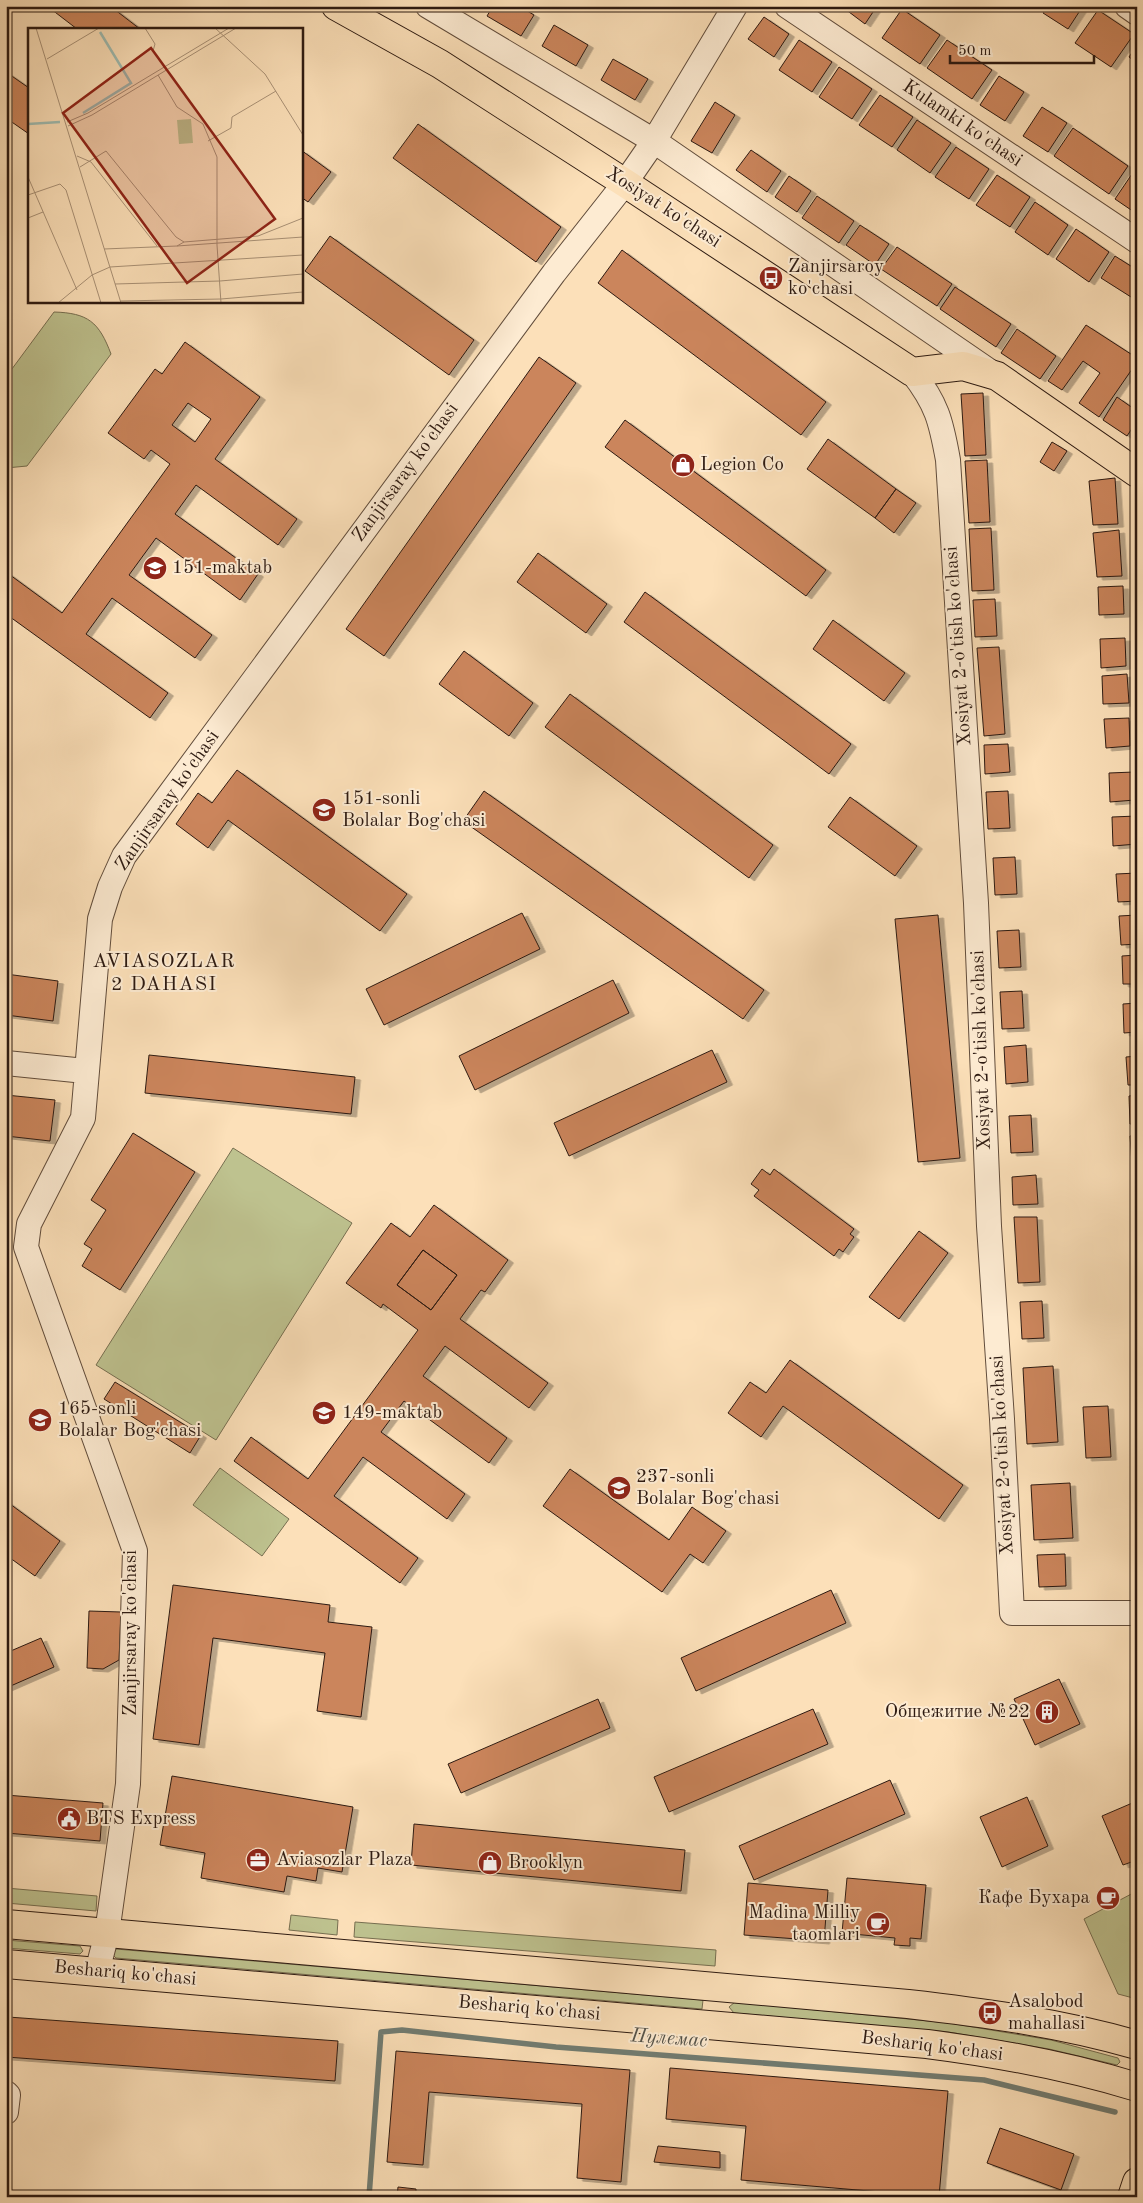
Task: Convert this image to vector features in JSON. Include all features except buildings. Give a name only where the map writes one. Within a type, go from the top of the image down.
[{"type":"main road","name":"Xosiyat ko'chasi","points":[[336,6],[440,64],[912,372]]},
{"type":"main road","points":[[912,372],[963,366],[997,376],[1137,473]]},
{"type":"main road","name":"Beshariq ko'chasi","points":[[6,1924],[908,2004],[990,2013],[1055,2024],[1137,2045]]},
{"type":"main road","name":"Beshariq ko'chasi","points":[[6,1964],[926,2044],[981,2051],[1088,2072],[1137,2087]]},
{"type":"main road","points":[[1132,2197],[1137,2182]]},
{"type":"street","points":[[428,6],[654,141],[997,376]]},
{"type":"street","name":"Zanjirsaray ko'chasi","points":[[97,1972],[107,1933],[128,1784],[135,1551],[26,1247],[29,1224],[83,1118],[100,919],[110,887],[124,856],[554,273],[625,183],[654,141],[735,6]]},
{"type":"street","name":"Kulamki ko'chasi","points":[[787,6],[1137,242]]},
{"type":"street","points":[[1127,6],[1137,13]]},
{"type":"street","name":"Xosiyat 2-o'tish ko'chasi","points":[[912,372],[929,394],[937,410],[948,460],[976,903],[989,1226],[1012,1613],[1137,1613]]},
{"type":"street","points":[[6,1063],[86,1071]]},
{"type":"street","points":[[6,2093],[8,2096],[6,2112]]},
{"type":"green space","points":[[54,312],[76,314],[91,321],[102,334],[111,354],[27,466],[6,468],[6,377]]},
{"type":"green space","points":[[233,1148],[352,1223],[216,1440],[96,1365]]},
{"type":"green space","points":[[220,1468],[289,1519],[262,1556],[193,1505]]},
{"type":"green space","points":[[6,1888],[97,1896],[96,1911],[6,1903]]},
{"type":"green space","points":[[1137,1891],[1137,1999],[1118,1994],[1084,1919]]},
{"type":"green space","points":[[291,1915],[338,1920],[337,1935],[289,1930]]},
{"type":"green space","points":[[355,1922],[716,1950],[715,1966],[354,1937]]},
{"type":"green space","points":[[6,1940],[80,1946],[83,1951],[80,1954],[6,1948]]},
{"type":"green space","points":[[116,1949],[703,2000],[702,2009],[116,1958],[113,1955]]},
{"type":"green space","points":[[735,2002],[949,2023],[1051,2040],[1118,2058],[1120,2062],[1117,2065],[1049,2049],[948,2032],[734,2013],[729,2007]]},
{"type":"waterway","name":"Пулемас","points":[[369,2197],[381,2032],[402,2030],[556,2047],[984,2080],[1115,2112]]},
{"type":"place","name":"Zanjirsaroy ko'chasi","points":[[771,278]]},
{"type":"place","name":"Legion Co","points":[[683,465]]},
{"type":"place","name":"151-maktab","points":[[155,568]]},
{"type":"place","name":"151-sonli Bolalar Bog'chasi","points":[[324,810]]},
{"type":"place","name":"149-maktab","points":[[324,1413]]},
{"type":"place","name":"165-sonli Bolalar Bog'chasi","points":[[40,1420]]},
{"type":"place","name":"237-sonli Bolalar Bog'chasi","points":[[619,1488]]},
{"type":"place","name":"Общежитие №22","points":[[1047,1712]]},
{"type":"place","name":"BTS Express","points":[[69,1819]]},
{"type":"place","name":"Aviasozlar Plaza","points":[[258,1860]]},
{"type":"place","name":"Brooklyn","points":[[490,1863]]},
{"type":"place","name":"Кафе Бухара","points":[[1108,1898]]},
{"type":"place","name":"Madina Milliy taomlari","points":[[878,1924]]},
{"type":"place","name":"Asalobod mahallasi","points":[[990,2013]]},
{"type":"district","name":"AVIASOZLAR 2 DAHASI","points":[[164,974]]}]
